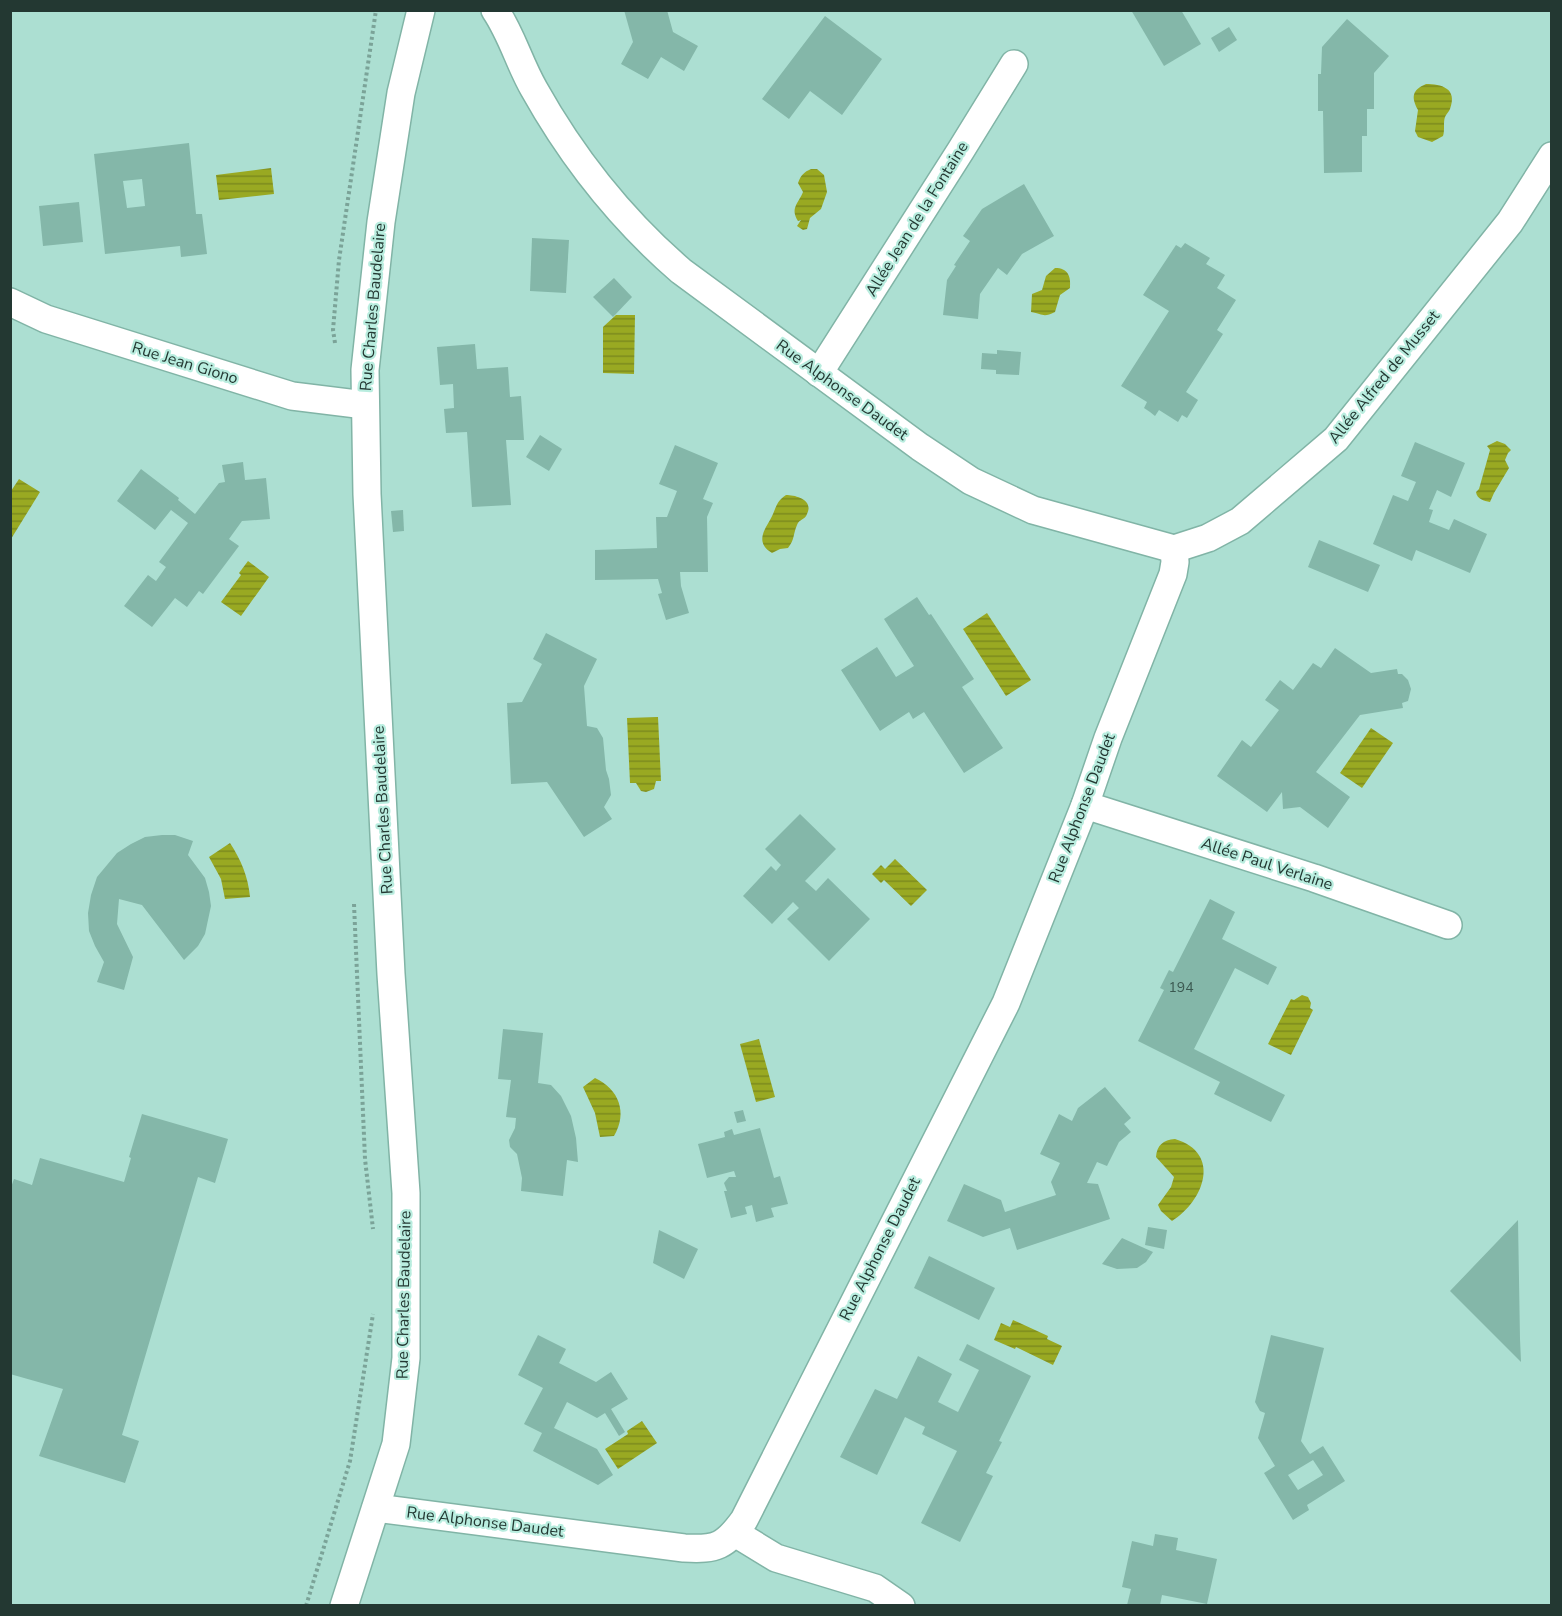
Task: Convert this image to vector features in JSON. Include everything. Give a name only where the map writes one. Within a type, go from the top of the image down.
[{"type":"street","name":"Rue Charles Baudelaire","points":[[344,1605],[396,1444],[406,1358],[406,1193],[391,974],[367,494],[365,370],[371,297],[381,222],[401,93],[420,10]]},
{"type":"street","name":"Rue Alphonse Daudet","points":[[376,1508],[708,1550],[725,1543],[735,1533],[744,1520],[1006,1004],[1085,806],[1108,738],[1173,574],[1175,562],[1174,549],[1033,510],[971,481],[819,374],[681,271],[618,210],[580,160],[548,112],[521,64],[511,38],[495,10]]},
{"type":"street","name":"Allée Jean de la Fontaine","points":[[819,374],[1014,64]]},
{"type":"street","name":"Allée Alfred de Musset","points":[[1174,549],[1208,538],[1240,521],[1336,439],[1510,222],[1551,156]]},
{"type":"street","name":"Rue Jean Giono","points":[[10,302],[46,319],[292,396],[365,405]]},
{"type":"street","name":"Allée Paul Verlaine","points":[[1085,806],[1314,878],[1448,925]]},
{"type":"street","points":[[735,1533],[776,1558],[875,1588],[901,1605]]},
{"type":"shaded area","points":[[1426,84],[1442,86],[1452,96],[1450,109],[1444,119],[1443,136],[1432,142],[1418,137],[1415,131],[1418,110],[1414,94]]},
{"type":"shaded area","points":[[271,168],[274,194],[219,200],[216,175]]},
{"type":"shaded area","points":[[811,169],[817,169],[824,175],[827,192],[821,209],[810,218],[807,229],[803,230],[797,226],[801,220],[798,221],[795,213],[803,192],[798,183],[803,174]]},
{"type":"shaded area","points":[[1055,268],[1066,271],[1070,280],[1070,288],[1060,295],[1055,312],[1045,315],[1031,312],[1032,294],[1042,290],[1046,276]]},
{"type":"shaded area","points":[[616,315],[635,315],[634,374],[603,373],[603,327]]},
{"type":"shaded area","points":[[1497,441],[1505,444],[1511,450],[1505,460],[1509,468],[1490,502],[1479,498],[1476,492],[1479,489],[1490,450],[1487,446]]},
{"type":"shaded area","points":[[19,479],[40,492],[11,539],[11,491]]},
{"type":"shaded area","points":[[786,495],[803,499],[809,509],[806,516],[798,523],[788,548],[772,553],[764,545],[762,537],[778,503]]},
{"type":"shaded area","points":[[248,561],[269,577],[241,616],[221,602],[241,575],[239,573]]},
{"type":"shaded area","points":[[987,613],[1031,680],[1006,696],[963,629]]},
{"type":"shaded area","points":[[658,717],[661,781],[656,781],[654,789],[646,792],[641,791],[636,783],[630,783],[627,718]]},
{"type":"shaded area","points":[[1371,728],[1393,743],[1362,788],[1340,773]]},
{"type":"shaded area","points":[[230,843],[243,868],[250,897],[225,899],[221,879],[209,857]]},
{"type":"shaded area","points":[[895,859],[927,890],[911,906],[884,880],[881,883],[872,874],[881,865],[885,869]]},
{"type":"shaded area","points":[[1302,995],[1308,997],[1311,1003],[1310,1008],[1313,1010],[1291,1055],[1268,1044],[1291,999],[1294,1000]]},
{"type":"shaded area","points":[[759,1039],[775,1097],[756,1102],[740,1044]]},
{"type":"shaded area","points":[[595,1078],[610,1088],[619,1102],[620,1119],[614,1136],[600,1137],[595,1113],[583,1087]]},
{"type":"shaded area","points":[[1175,1139],[1190,1146],[1199,1155],[1203,1166],[1203,1178],[1193,1202],[1172,1221],[1158,1205],[1171,1187],[1174,1177],[1156,1157],[1161,1144]]},
{"type":"shaded area","points":[[1013,1320],[1048,1336],[1047,1339],[1062,1346],[1053,1365],[1016,1347],[1015,1349],[994,1340],[1001,1323],[1010,1327]]},
{"type":"shaded area","points":[[642,1421],[657,1443],[618,1469],[605,1449],[628,1434],[627,1431]]},
{"type":"building","points":[[624,10],[667,10],[673,32],[698,46],[684,71],[661,57],[648,79],[621,64],[633,42]]},
{"type":"building","points":[[1131,10],[1181,10],[1201,44],[1164,66]]},
{"type":"building","points":[[825,16],[882,59],[842,115],[810,91],[789,119],[762,99]]},
{"type":"building","points":[[1347,19],[1389,56],[1374,73],[1374,109],[1367,109],[1367,136],[1362,136],[1362,172],[1324,173],[1323,111],[1318,111],[1318,74],[1321,74],[1322,47]]},
{"type":"building","points":[[1229,27],[1237,40],[1219,52],[1211,38]]},
{"type":"building","points":[[189,143],[196,214],[202,214],[207,254],[181,257],[180,246],[105,254],[94,154]],"holes":[[[142,179],[145,206],[127,208],[123,181]]]},
{"type":"building","points":[[1024,184],[1054,236],[1022,254],[1007,275],[998,268],[980,294],[978,319],[943,315],[947,280],[970,241],[963,236],[982,209]]},
{"type":"building","points":[[79,202],[83,242],[43,246],[39,206]]},
{"type":"building","points":[[532,238],[569,240],[566,293],[530,291]]},
{"type":"building","points":[[1185,243],[1210,258],[1206,264],[1225,275],[1217,288],[1236,300],[1217,330],[1223,334],[1186,392],[1198,400],[1187,418],[1182,415],[1178,422],[1159,410],[1155,416],[1144,408],[1147,402],[1121,386],[1169,311],[1143,295],[1176,245],[1181,248]]},
{"type":"building","points":[[614,278],[632,297],[613,317],[593,297]]},
{"type":"building","points":[[475,344],[477,369],[508,367],[510,397],[521,396],[524,440],[506,440],[511,505],[472,507],[467,432],[446,433],[444,409],[454,408],[453,384],[440,385],[437,347]]},
{"type":"building","points":[[997,350],[1021,352],[1019,375],[996,374],[996,370],[981,369],[982,353],[997,354]]},
{"type":"building","points":[[540,435],[562,449],[549,471],[526,457]]},
{"type":"building","points":[[1415,442],[1465,463],[1451,497],[1437,490],[1429,509],[1433,510],[1429,522],[1449,530],[1454,519],[1487,534],[1470,573],[1416,550],[1412,561],[1373,544],[1393,495],[1408,501],[1416,482],[1401,476]]},
{"type":"building","points":[[675,445],[718,463],[703,499],[713,503],[707,517],[708,572],[680,572],[681,586],[689,613],[666,620],[658,594],[662,593],[658,579],[595,580],[595,550],[657,548],[656,517],[667,517],[677,491],[659,484]]},
{"type":"building","points":[[243,462],[245,480],[266,478],[270,519],[242,521],[229,539],[239,546],[203,594],[199,591],[187,607],[175,598],[152,627],[124,606],[148,575],[156,581],[166,567],[159,562],[188,523],[171,510],[155,530],[117,501],[141,469],[179,498],[178,500],[195,514],[219,483],[225,482],[222,465]]},
{"type":"building","points":[[403,510],[404,531],[393,532],[391,511]]},
{"type":"building","points":[[1319,540],[1380,565],[1368,592],[1308,567]]},
{"type":"building","points":[[917,597],[974,679],[962,687],[1003,748],[964,773],[924,712],[913,719],[909,712],[880,731],[841,670],[877,647],[896,677],[914,666],[884,619]]},
{"type":"building","points":[[546,633],[597,659],[584,686],[587,726],[597,728],[603,738],[611,795],[604,807],[612,819],[584,837],[547,782],[511,784],[507,703],[522,702],[542,664],[533,659]]},
{"type":"building","points":[[1335,648],[1371,673],[1397,669],[1398,674],[1402,674],[1408,680],[1411,689],[1408,701],[1402,703],[1403,708],[1360,715],[1316,772],[1350,797],[1328,828],[1300,807],[1283,809],[1282,792],[1267,812],[1217,776],[1242,740],[1251,747],[1279,710],[1265,700],[1280,680],[1293,690],[1313,663],[1321,668]]},
{"type":"building","points":[[800,814],[836,849],[805,881],[816,891],[828,878],[870,919],[829,961],[787,919],[799,908],[793,902],[772,924],[743,896],[771,866],[776,871],[781,865],[765,849]]},
{"type":"building","points":[[175,835],[193,841],[188,855],[205,878],[211,906],[205,934],[198,946],[184,960],[142,905],[119,899],[117,924],[133,957],[124,990],[97,982],[104,962],[89,931],[88,913],[97,877],[117,853],[145,837]]},
{"type":"building","points":[[1210,899],[1235,912],[1222,939],[1277,967],[1268,985],[1235,968],[1194,1049],[1285,1095],[1271,1122],[1214,1094],[1220,1082],[1138,1041],[1164,990],[1160,988],[1169,970],[1173,972]]},
{"type":"building","points":[[503,1029],[543,1033],[538,1083],[551,1085],[561,1096],[571,1116],[576,1138],[578,1162],[567,1160],[563,1196],[521,1191],[522,1178],[517,1154],[510,1147],[509,1140],[515,1128],[516,1118],[506,1117],[511,1080],[498,1079]]},
{"type":"building","points":[[1105,1087],[1131,1118],[1124,1124],[1131,1132],[1119,1142],[1107,1166],[1097,1162],[1087,1183],[1098,1184],[1110,1219],[1017,1250],[1010,1228],[983,1237],[947,1221],[964,1184],[1001,1200],[1005,1212],[1056,1195],[1051,1182],[1060,1163],[1040,1154],[1059,1114],[1072,1121],[1078,1108]]},
{"type":"building","points":[[743,1110],[746,1121],[737,1123],[734,1112]]},
{"type":"building","points":[[142,1114],[228,1139],[215,1183],[198,1177],[122,1435],[139,1441],[125,1483],[39,1456],[63,1389],[10,1374],[10,1190],[14,1179],[32,1185],[40,1158],[124,1182]]},
{"type":"building","points":[[760,1128],[774,1178],[780,1176],[788,1204],[771,1208],[774,1217],[756,1222],[752,1205],[745,1207],[747,1214],[731,1218],[724,1183],[729,1177],[736,1177],[734,1171],[707,1178],[698,1144],[725,1137],[724,1132],[732,1129],[734,1135]]},
{"type":"building","points":[[1518,1220],[1520,1339],[1521,1362],[1450,1291]]},
{"type":"building","points":[[1148,1227],[1167,1230],[1164,1249],[1145,1245]]},
{"type":"building","points":[[659,1230],[698,1249],[684,1279],[653,1263]]},
{"type":"building","points":[[1122,1238],[1153,1252],[1146,1262],[1137,1268],[1117,1269],[1102,1264]]},
{"type":"building","points":[[929,1256],[995,1288],[979,1320],[914,1288]]},
{"type":"building","points":[[538,1335],[566,1349],[559,1363],[596,1382],[611,1372],[628,1399],[611,1409],[625,1432],[619,1436],[605,1413],[597,1418],[567,1402],[554,1428],[597,1449],[613,1475],[598,1485],[533,1451],[542,1433],[524,1424],[543,1388],[518,1375]]},
{"type":"building","points":[[1271,1335],[1324,1348],[1301,1441],[1310,1454],[1323,1446],[1345,1481],[1307,1505],[1309,1510],[1293,1520],[1264,1473],[1275,1466],[1258,1438],[1265,1413],[1260,1411],[1255,1402]],"holes":[[[1313,1460],[1323,1475],[1298,1490],[1288,1475]]]},
{"type":"building","points":[[967,1344],[1031,1376],[986,1473],[993,1476],[960,1542],[921,1523],[957,1451],[922,1434],[925,1427],[905,1417],[877,1475],[840,1457],[875,1389],[897,1399],[918,1356],[952,1374],[938,1402],[958,1412],[979,1370],[959,1360]]},
{"type":"building","points":[[1155,1534],[1178,1538],[1176,1550],[1217,1559],[1207,1604],[1162,1595],[1160,1605],[1127,1605],[1131,1589],[1122,1587],[1132,1541],[1153,1546]]}]
